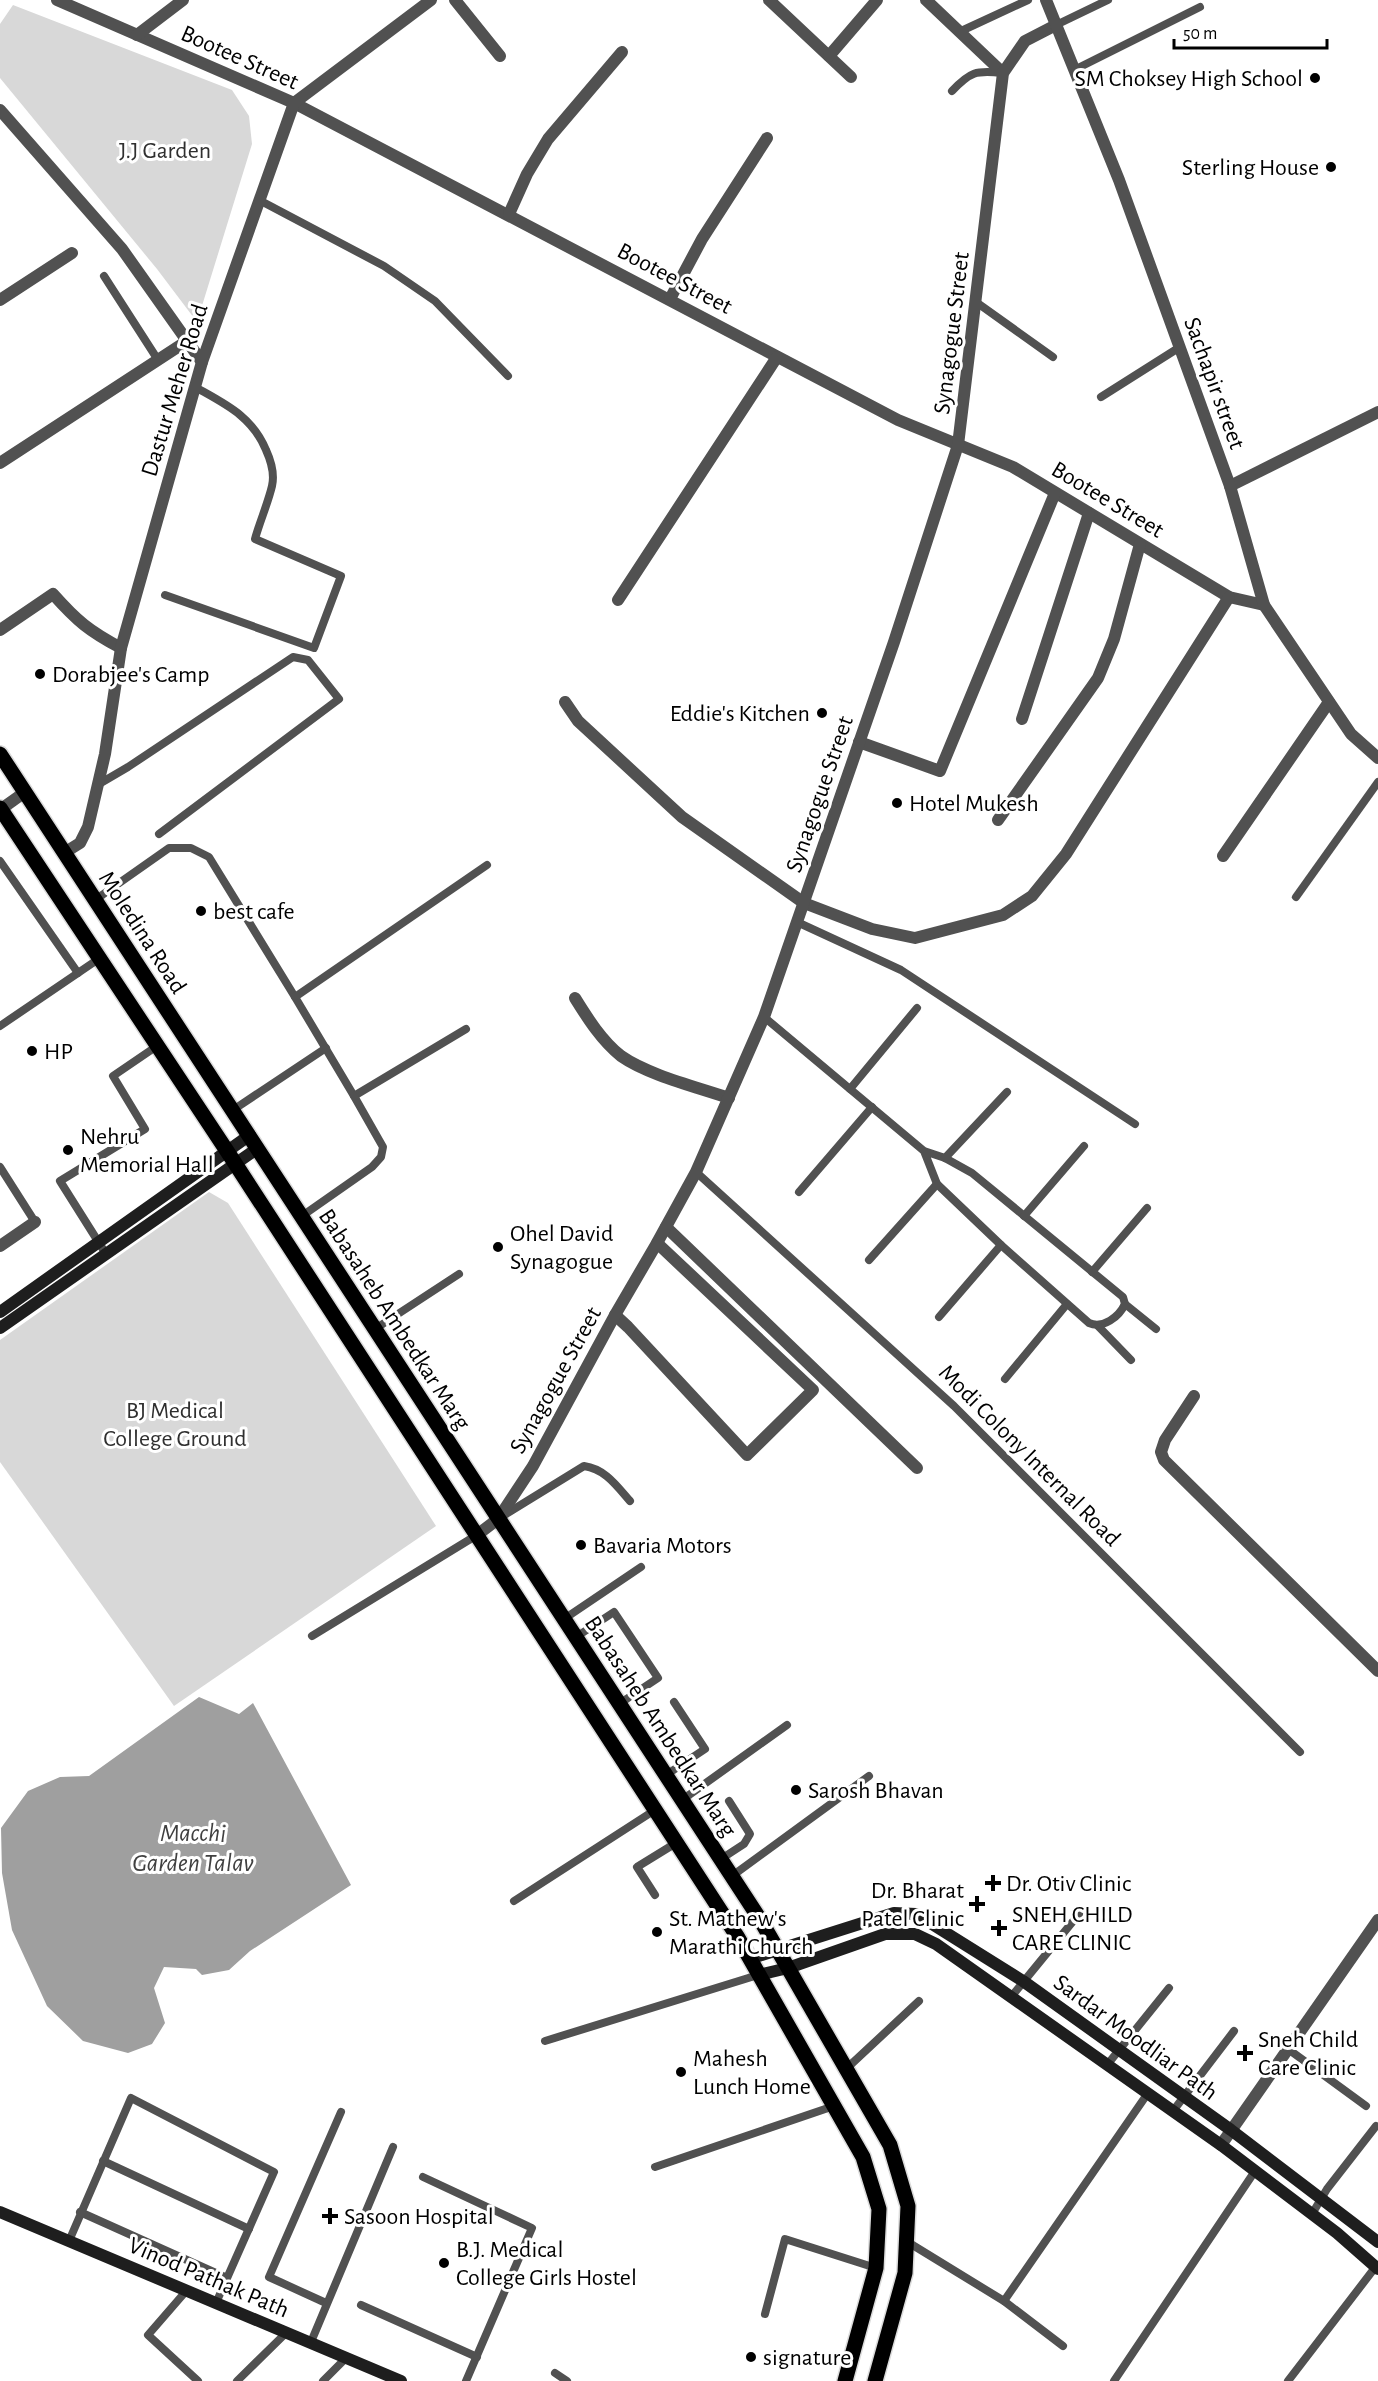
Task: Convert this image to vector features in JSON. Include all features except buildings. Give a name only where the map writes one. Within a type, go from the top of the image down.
[{"type":"main road","name":"Moledina Road","points":[[0,754],[254,1142]]},
{"type":"main road","name":"Moledina Road","points":[[0,809],[227,1151]]},
{"type":"main road","points":[[0,1312],[227,1151],[254,1142]]},
{"type":"main road","points":[[0,1328],[235,1164],[254,1142]]},
{"type":"main road","name":"Babasaheb Ambedkar Marg","points":[[254,1142],[732,1876],[778,1950],[890,2145],[908,2206],[905,2273],[875,2381]]},
{"type":"main road","name":"Babasaheb Ambedkar Marg","points":[[227,1151],[737,1936],[863,2157],[879,2209],[876,2268],[845,2381]]},
{"type":"main road","name":"Sardar Moodliar Path","points":[[749,1959],[894,1913],[916,1914],[1023,1981],[1231,2130],[1378,2242]]},
{"type":"main road","name":"Sardar Moodliar Path","points":[[758,1975],[788,1968],[885,1934],[915,1934],[936,1944],[1221,2145],[1377,2266]]},
{"type":"main road","name":"Vinod Pathak Path","points":[[0,2212],[401,2381]]},
{"type":"street","name":"Bootee Street","points":[[57,0],[294,103],[898,420],[1013,467],[1229,597],[1264,605]]},
{"type":"street","points":[[137,34],[183,0]]},
{"type":"street","points":[[294,103],[431,0]]},
{"type":"street","points":[[455,0],[500,56]]},
{"type":"street","points":[[768,0],[851,77]]},
{"type":"street","points":[[829,56],[878,0]]},
{"type":"street","points":[[926,0],[1003,73]]},
{"type":"street","name":"Sachapir street","points":[[1046,0],[1119,180],[1180,347],[1230,486],[1264,605],[1351,734],[1378,758]]},
{"type":"street","name":"Synagogue Street","points":[[477,1535],[498,1519],[533,1466],[696,1173],[764,1017],[958,446],[1003,73],[1025,41],[1056,25]]},
{"type":"street","points":[[509,214],[527,174],[548,139],[622,52]]},
{"type":"street","name":"Dastur Meher Road","points":[[64,854],[80,843],[88,827],[99,784],[121,648],[202,362],[294,103]]},
{"type":"street","points":[[0,110],[122,249],[202,362]]},
{"type":"street","points":[[670,299],[702,239],[767,138]]},
{"type":"street","points":[[0,300],[72,253]]},
{"type":"street","points":[[0,463],[187,341]]},
{"type":"street","points":[[618,600],[777,357]]},
{"type":"street","points":[[1230,486],[1378,412]]},
{"type":"street","points":[[859,742],[940,771],[1055,493]]},
{"type":"street","points":[[1022,719],[1089,513]]},
{"type":"street","points":[[998,820],[1098,678],[1114,639],[1140,544]]},
{"type":"street","points":[[0,630],[53,594],[76,620],[121,648]]},
{"type":"street","points":[[565,702],[578,721],[682,817],[804,903],[872,929],[915,938],[1003,915],[1032,896],[1066,854],[1229,597]]},
{"type":"street","points":[[1223,856],[1329,702]]},
{"type":"street","points":[[0,809],[26,792]]},
{"type":"street","points":[[575,999],[604,1040],[620,1055],[636,1065],[729,1098]]},
{"type":"street","points":[[0,1246],[35,1222]]},
{"type":"street","points":[[666,1227],[917,1468]]},
{"type":"street","points":[[615,1315],[747,1455],[813,1390],[657,1243]]},
{"type":"street","points":[[1194,1396],[1165,1440],[1161,1452],[1164,1460],[1378,1671]]},
{"type":"street","points":[[1221,2145],[1378,1920]]},
{"type":"lane","points":[[959,32],[1028,0]]},
{"type":"lane","points":[[1056,25],[1108,0]]},
{"type":"lane","points":[[1074,70],[1200,7]]},
{"type":"lane","points":[[952,91],[966,76],[975,72],[1003,73]]},
{"type":"lane","points":[[259,200],[384,266],[435,301],[508,376]]},
{"type":"lane","points":[[104,276],[158,360]]},
{"type":"lane","points":[[976,302],[1053,357]]},
{"type":"lane","points":[[1101,396],[1180,347]]},
{"type":"lane","points":[[165,595],[314,648],[341,576],[255,539],[273,484],[272,461],[261,436],[250,423],[225,403],[195,387]]},
{"type":"lane","points":[[99,784],[293,657],[308,660],[339,699],[159,834]]},
{"type":"lane","points":[[1296,897],[1378,782]]},
{"type":"lane","points":[[95,900],[169,848],[191,849],[209,857],[326,1048],[383,1148],[381,1157],[372,1167],[302,1216]]},
{"type":"lane","points":[[0,861],[78,973]]},
{"type":"lane","points":[[295,997],[487,865]]},
{"type":"lane","points":[[797,922],[901,970],[1136,1124]]},
{"type":"lane","points":[[0,1026],[100,958]]},
{"type":"lane","points":[[850,1089],[917,1008]]},
{"type":"lane","points":[[764,1017],[924,1151],[945,1158],[972,1173],[1123,1297],[1125,1304],[1123,1310],[1104,1325],[1098,1326]]},
{"type":"lane","points":[[354,1096],[466,1029]]},
{"type":"lane","points":[[106,1254],[60,1181],[145,1129],[113,1076],[158,1046]]},
{"type":"lane","points":[[233,1110],[326,1048]]},
{"type":"lane","points":[[945,1158],[1007,1092]]},
{"type":"lane","points":[[799,1192],[872,1107]]},
{"type":"lane","points":[[1024,1216],[1084,1146]]},
{"type":"lane","points":[[924,1151],[937,1184],[1067,1304],[1089,1323],[1098,1326],[1131,1360]]},
{"type":"lane","points":[[0,1167],[35,1222]]},
{"type":"lane","name":"Modi Colony Internal Road","points":[[696,1173],[954,1406],[1300,1752]]},
{"type":"lane","points":[[869,1260],[937,1184]]},
{"type":"lane","points":[[1092,1272],[1147,1208]]},
{"type":"lane","points":[[939,1317],[1001,1245]]},
{"type":"lane","points":[[375,1329],[459,1274]]},
{"type":"lane","points":[[1005,1379],[1067,1304]]},
{"type":"lane","points":[[1125,1304],[1156,1329]]},
{"type":"lane","points":[[498,1519],[584,1466],[594,1468],[610,1477],[630,1501]]},
{"type":"lane","points":[[312,1636],[477,1535]]},
{"type":"lane","points":[[564,1619],[641,1567]]},
{"type":"lane","points":[[576,1637],[614,1612],[658,1678],[619,1704]]},
{"type":"lane","points":[[666,1775],[705,1749],[674,1702]]},
{"type":"lane","points":[[682,1800],[787,1725]]},
{"type":"lane","points":[[732,1876],[869,1776]]},
{"type":"lane","points":[[721,1859],[744,1844],[750,1834],[729,1801]]},
{"type":"lane","points":[[514,1901],[655,1810]]},
{"type":"lane","points":[[655,1895],[637,1867],[676,1843]]},
{"type":"lane","points":[[1011,1997],[1079,1914]]},
{"type":"lane","points":[[545,2041],[758,1975]]},
{"type":"lane","points":[[1107,2065],[1169,1988]]},
{"type":"lane","points":[[846,2069],[919,2001]]},
{"type":"lane","points":[[1173,2111],[1234,2031]]},
{"type":"lane","points":[[1288,2049],[1366,2106]]},
{"type":"lane","points":[[1004,2301],[1148,2093]]},
{"type":"lane","points":[[69,2241],[131,2098],[273,2172],[216,2303]]},
{"type":"lane","points":[[655,2168],[834,2106]]},
{"type":"lane","points":[[326,2303],[269,2277],[341,2112]]},
{"type":"lane","points":[[1312,2214],[1327,2189],[1376,2126]]},
{"type":"lane","points":[[311,2342],[393,2147]]},
{"type":"lane","points":[[103,2161],[249,2229]]},
{"type":"lane","points":[[1114,2381],[1255,2172]]},
{"type":"lane","points":[[423,2176],[532,2228],[466,2381]]},
{"type":"lane","points":[[80,2212],[227,2278]]},
{"type":"lane","points":[[765,2314],[785,2239],[876,2268]]},
{"type":"lane","points":[[906,2241],[1004,2301],[1064,2346]]},
{"type":"lane","points":[[1288,2381],[1377,2266]]},
{"type":"lane","points":[[186,2290],[148,2335],[198,2381]]},
{"type":"lane","points":[[361,2305],[477,2357]]},
{"type":"lane","points":[[237,2381],[288,2332]]},
{"type":"lane","points":[[323,2381],[347,2357]]},
{"type":"lane","points":[[555,2373],[567,2381]]},
{"type":"green space","name":"J.J Garden","points":[[13,5],[232,90],[249,116],[252,144],[197,322],[157,269],[0,78],[0,24]]},
{"type":"green space","name":"BJ Medical College Ground","points":[[209,1192],[228,1203],[436,1526],[174,1706],[0,1462],[0,1340]]},
{"type":"water","name":"Macchi Garden Talav","points":[[199,1697],[239,1714],[253,1703],[351,1885],[250,1951],[229,1970],[202,1975],[196,1969],[164,1967],[154,1988],[165,2023],[152,2044],[128,2053],[83,2041],[47,2006],[12,1930],[2,1873],[1,1828],[28,1791],[60,1777],[89,1776]]},
{"type":"place","name":"SM Choksey High School","points":[[1315,78]]},
{"type":"place","name":"Sterling House","points":[[1331,167]]},
{"type":"place","name":"Dorabjee's Camp","points":[[40,674]]},
{"type":"place","name":"Eddie's Kitchen","points":[[822,713]]},
{"type":"place","name":"Hotel Mukesh","points":[[897,803]]},
{"type":"place","name":"best cafe","points":[[201,911]]},
{"type":"place","name":"HP","points":[[32,1051]]},
{"type":"place","name":"Nehru Memorial Hall","points":[[68,1150]]},
{"type":"place","name":"Ohel David Synagogue","points":[[498,1247]]},
{"type":"place","name":"Bavaria Motors","points":[[581,1545]]},
{"type":"place","name":"Sarosh Bhavan","points":[[796,1790]]},
{"type":"place","name":"Dr. Otiv Clinic","points":[[993,1883]]},
{"type":"place","name":"Dr. Bharat Patel Clinic","points":[[977,1904]]},
{"type":"place","name":"SNEH CHILD CARE CLINIC","points":[[999,1928]]},
{"type":"place","name":"St. Mathew's Marathi Church","points":[[657,1932]]},
{"type":"place","name":"Sneh Child Care Clinic","points":[[1245,2053]]},
{"type":"place","name":"Mahesh Lunch Home","points":[[681,2072]]},
{"type":"place","name":"Sasoon Hospital","points":[[330,2216]]},
{"type":"place","name":"B.J. Medical College Girls Hostel","points":[[444,2263]]},
{"type":"place","name":"signature","points":[[751,2357]]}]
